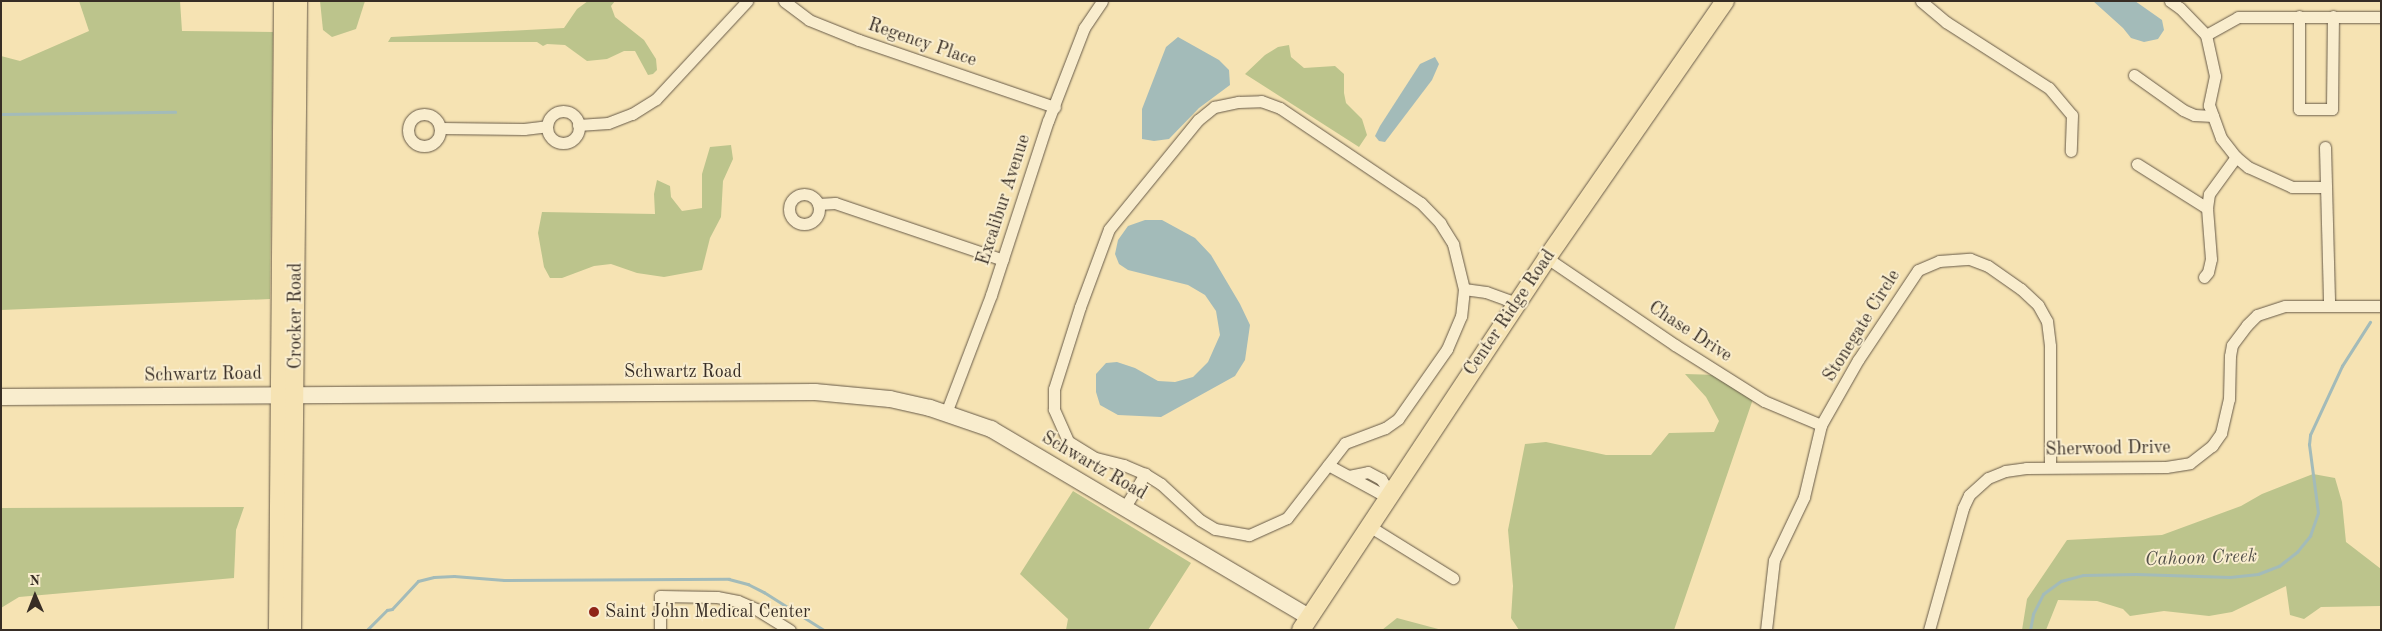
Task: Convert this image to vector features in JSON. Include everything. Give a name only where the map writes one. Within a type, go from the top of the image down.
[{"type":"main road","name":"Crocker Road","points":[[283,1],[292,630]]},
{"type":"main road","name":"Crocker Road","points":[[278,630],[288,394],[298,1]]},
{"type":"main road","name":"Center Ridge Road","points":[[1305,623],[1547,258],[1725,1]]},
{"type":"street","points":[[578,125],[608,123],[632,114],[656,99],[747,1]]},
{"type":"street","name":"Regency Place","points":[[784,1],[809,20],[859,40],[1055,107]]},
{"type":"street","name":"Excalibur Avenue","points":[[946,413],[1003,260],[1048,121],[1084,28],[1102,1]]},
{"type":"street","points":[[1921,1],[1946,22],[2049,88],[2072,115],[2071,151]]},
{"type":"street","points":[[2170,1],[2180,8],[2206,35],[2215,76],[2210,105],[2221,138],[2236,158],[2248,167],[2292,187],[2325,187]]},
{"type":"street","points":[[2299,16],[2299,109],[2332,109],[2333,16]]},
{"type":"street","points":[[2206,35],[2238,17],[2381,17]]},
{"type":"street","points":[[2134,75],[2183,110],[2194,115],[2213,116]]},
{"type":"street","points":[[1261,101],[1280,108],[1421,203],[1440,223],[1453,244],[1464,289],[1461,316],[1447,349],[1398,419],[1385,428],[1345,443],[1287,518],[1249,535],[1215,529],[1200,520],[1161,484],[1145,474],[1124,465],[1095,458],[1068,441],[1054,408],[1054,388],[1080,307],[1109,229],[1198,120],[1214,107],[1238,102],[1261,101]]},
{"type":"street","points":[[564,111],[574,116],[578,125],[578,131],[572,140],[562,143],[552,139],[547,126],[551,117],[564,111]]},
{"type":"street","points":[[440,128],[524,128],[547,126]]},
{"type":"street","points":[[2325,147],[2329,305]]},
{"type":"street","points":[[2204,277],[2208,272],[2210,259],[2207,208],[2209,194],[2236,158]]},
{"type":"street","points":[[2137,164],[2207,208]]},
{"type":"street","points":[[818,204],[835,203],[1003,260]]},
{"type":"street","name":"Chase Drive","points":[[1547,258],[1676,345],[1764,401],[1821,425]]},
{"type":"street","name":"Stonegate Circle","points":[[1766,630],[1774,560],[1804,497],[1821,425],[1858,360],[1918,270],[1940,261],[1970,259],[1988,266],[2021,288],[2038,304],[2047,321],[2050,346],[2050,468]]},
{"type":"street","points":[[1464,289],[1486,292],[1517,303]]},
{"type":"street","name":"Sherwood Drive","points":[[1929,630],[1957,524],[1969,495],[1988,478],[2006,471],[2050,468],[2166,467],[2190,462],[2212,446],[2221,432],[2229,399],[2232,346],[2247,325],[2258,315],[2271,309],[2285,306],[2381,306]]},
{"type":"street","name":"Schwartz Road","points":[[1,397],[815,392],[890,399],[946,413],[996,432],[1125,506],[1305,623]]},
{"type":"street","points":[[1328,465],[1378,492],[1390,493]]},
{"type":"street","points":[[1125,506],[1145,474]]},
{"type":"street","points":[[1368,526],[1454,578]]},
{"type":"street","points":[[660,630],[660,596],[709,596],[733,600],[756,608],[790,630]]},
{"type":"green space","points":[[79,1],[180,1],[182,31],[273,32],[270,299],[1,310],[1,56],[20,61],[89,31]]},
{"type":"green space","points":[[320,1],[365,1],[356,29],[332,37],[323,30]]},
{"type":"green space","points":[[588,1],[615,1],[611,6],[615,17],[644,40],[656,59],[657,70],[653,74],[648,75],[635,51],[624,51],[607,59],[587,61],[565,45],[547,44],[543,46],[537,42],[388,42],[391,37],[564,28],[577,9]]},
{"type":"green space","points":[[1289,45],[1291,57],[1304,68],[1335,66],[1344,74],[1346,103],[1362,119],[1367,135],[1359,147],[1245,74],[1265,55],[1278,47]]},
{"type":"green space","points":[[731,145],[733,159],[723,181],[721,217],[710,238],[702,270],[664,277],[637,273],[611,264],[594,266],[562,278],[550,278],[544,267],[538,233],[542,212],[655,214],[654,194],[657,180],[670,186],[671,197],[682,211],[702,208],[702,174],[710,147]]},
{"type":"green space","points":[[1685,374],[1718,375],[1753,399],[1674,630],[1519,630],[1511,618],[1513,586],[1508,530],[1525,444],[1546,442],[1606,455],[1651,455],[1669,433],[1714,432],[1719,421],[1706,397]]},
{"type":"green space","points":[[2313,474],[2335,478],[2342,502],[2346,542],[2381,569],[2381,606],[2321,607],[2304,619],[2290,615],[2286,586],[2232,612],[2209,616],[2164,611],[2130,616],[2123,609],[2097,601],[2058,600],[2046,630],[2022,630],[2027,599],[2067,540],[2162,535],[2241,506],[2262,494]]},
{"type":"green space","points":[[1073,491],[1191,563],[1148,630],[1066,630],[1068,619],[1020,574]]},
{"type":"green space","points":[[244,507],[236,530],[234,578],[19,597],[1,608],[1,508]]},
{"type":"green space","points":[[1397,618],[1442,630],[1382,630]]},
{"type":"water","points":[[2093,1],[2135,1],[2162,20],[2164,30],[2158,39],[2144,42],[2131,38],[2123,28]]},
{"type":"water","points":[[1178,37],[1219,60],[1229,70],[1230,85],[1199,108],[1169,139],[1154,141],[1142,139],[1142,109],[1166,47]]},
{"type":"water","points":[[1435,57],[1439,64],[1432,80],[1385,142],[1379,141],[1375,136],[1380,126],[1420,64]]},
{"type":"water","points":[[1145,220],[1162,220],[1195,238],[1211,255],[1250,325],[1245,360],[1235,376],[1161,417],[1118,415],[1100,405],[1096,392],[1096,374],[1106,363],[1117,362],[1135,368],[1158,381],[1175,382],[1193,377],[1208,362],[1220,335],[1216,311],[1205,295],[1188,285],[1128,270],[1119,264],[1115,254],[1118,240],[1128,226]]},
{"type":"waterway","points":[[1,114],[175,112]]},
{"type":"waterway","name":"Cahoon Creek","points":[[2030,630],[2033,614],[2043,594],[2061,581],[2083,575],[2136,574],[2230,577],[2258,574],[2279,566],[2297,552],[2310,536],[2318,513],[2309,445],[2310,435],[2342,366],[2370,322]]},
{"type":"waterway","points":[[367,630],[387,610],[392,609],[418,581],[434,577],[454,576],[504,580],[729,579],[748,584],[764,592],[824,630]]},
{"type":"place","name":"Saint John Medical Center","points":[[594,612]]}]
